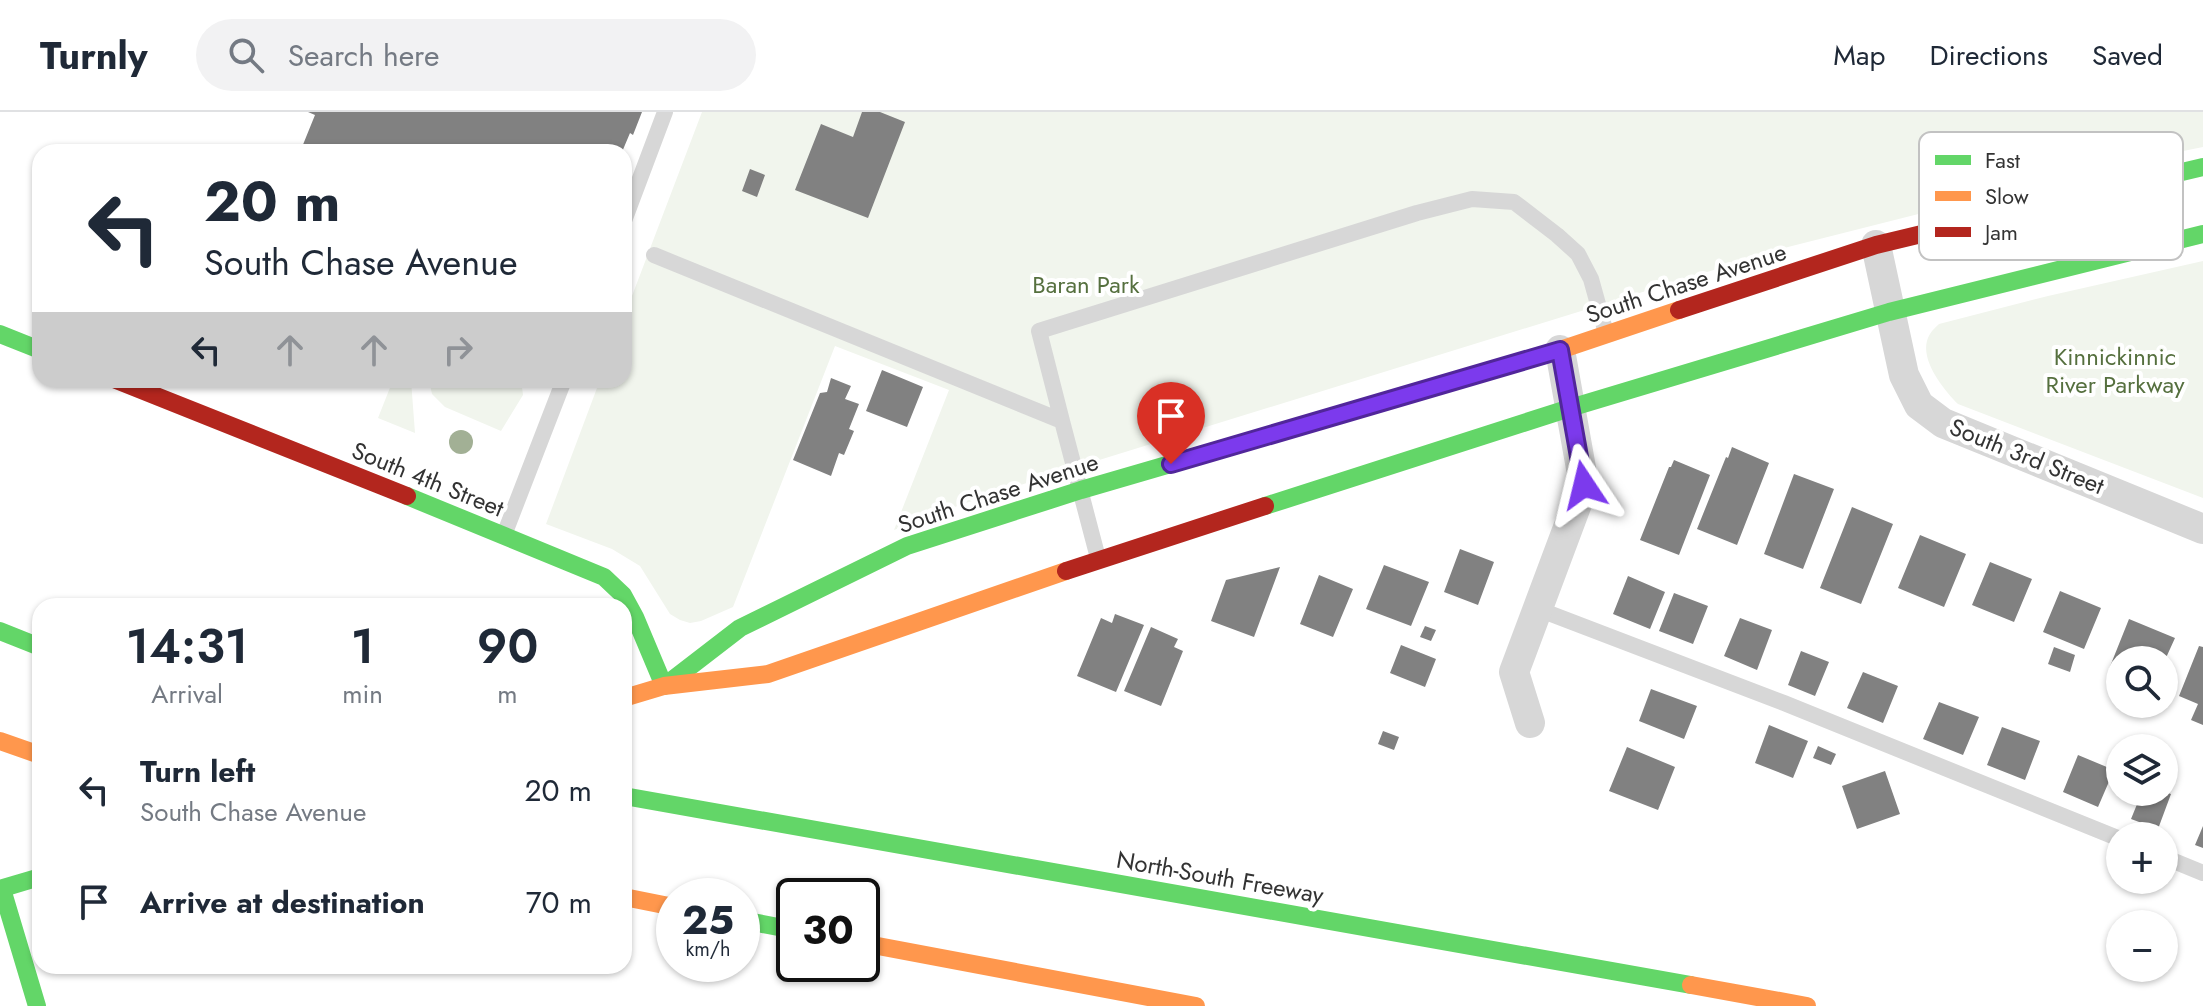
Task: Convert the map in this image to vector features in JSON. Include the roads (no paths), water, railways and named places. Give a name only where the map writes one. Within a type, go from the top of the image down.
[{"type":"main road","name":"South Chase Avenue","points":[[2183,171],[2203,167]]},
{"type":"main road","name":"South Chase Avenue","points":[[2183,239],[2203,234]]},
{"type":"main road","name":"South Chase Avenue","points":[[664,686],[740,628],[907,546],[1081,490],[1560,350],[1876,245],[1919,235]]},
{"type":"main road","name":"South Chase Avenue","points":[[632,696],[664,686],[768,674],[1098,560],[1570,408],[1889,312],[2098,260]]},
{"type":"main road","points":[[0,334],[32,347]]},
{"type":"main road","name":"South 4th Street","points":[[136,388],[604,577],[625,598]]},
{"type":"main road","name":"South 4th Street","points":[[632,612],[664,686]]},
{"type":"main road","points":[[0,631],[32,644]]},
{"type":"main road","points":[[0,741],[32,752]]},
{"type":"main road","name":"North-South Freeway","points":[[632,797],[1807,1006]]},
{"type":"main road","points":[[32,879],[1,889],[37,1006]]},
{"type":"main road","points":[[632,899],[656,903]]},
{"type":"main road","points":[[880,946],[1196,1006]]},
{"type":"street","name":"South 3rd Street","points":[[1876,245],[1904,375],[1919,405],[1943,423],[2203,529]]},
{"type":"street","points":[[1530,723],[1514,672],[1584,485],[1560,350]]},
{"type":"lane","points":[[632,200],[665,112]]},
{"type":"lane","points":[[1098,560],[1039,331],[1417,213],[1472,199],[1514,202],[1578,254],[1591,279],[1606,334]]},
{"type":"lane","points":[[654,255],[1062,421]]},
{"type":"lane","points":[[504,535],[561,388]]},
{"type":"lane","points":[[1538,609],[1784,703],[2106,833]]},
{"type":"lane","points":[[2178,863],[2203,873]]},
{"type":"park label","name":"Baran Park","points":[[1086,284]]},
{"type":"park label","name":"Kinnickinnic River Parkway","points":[[2115,370]]}]
